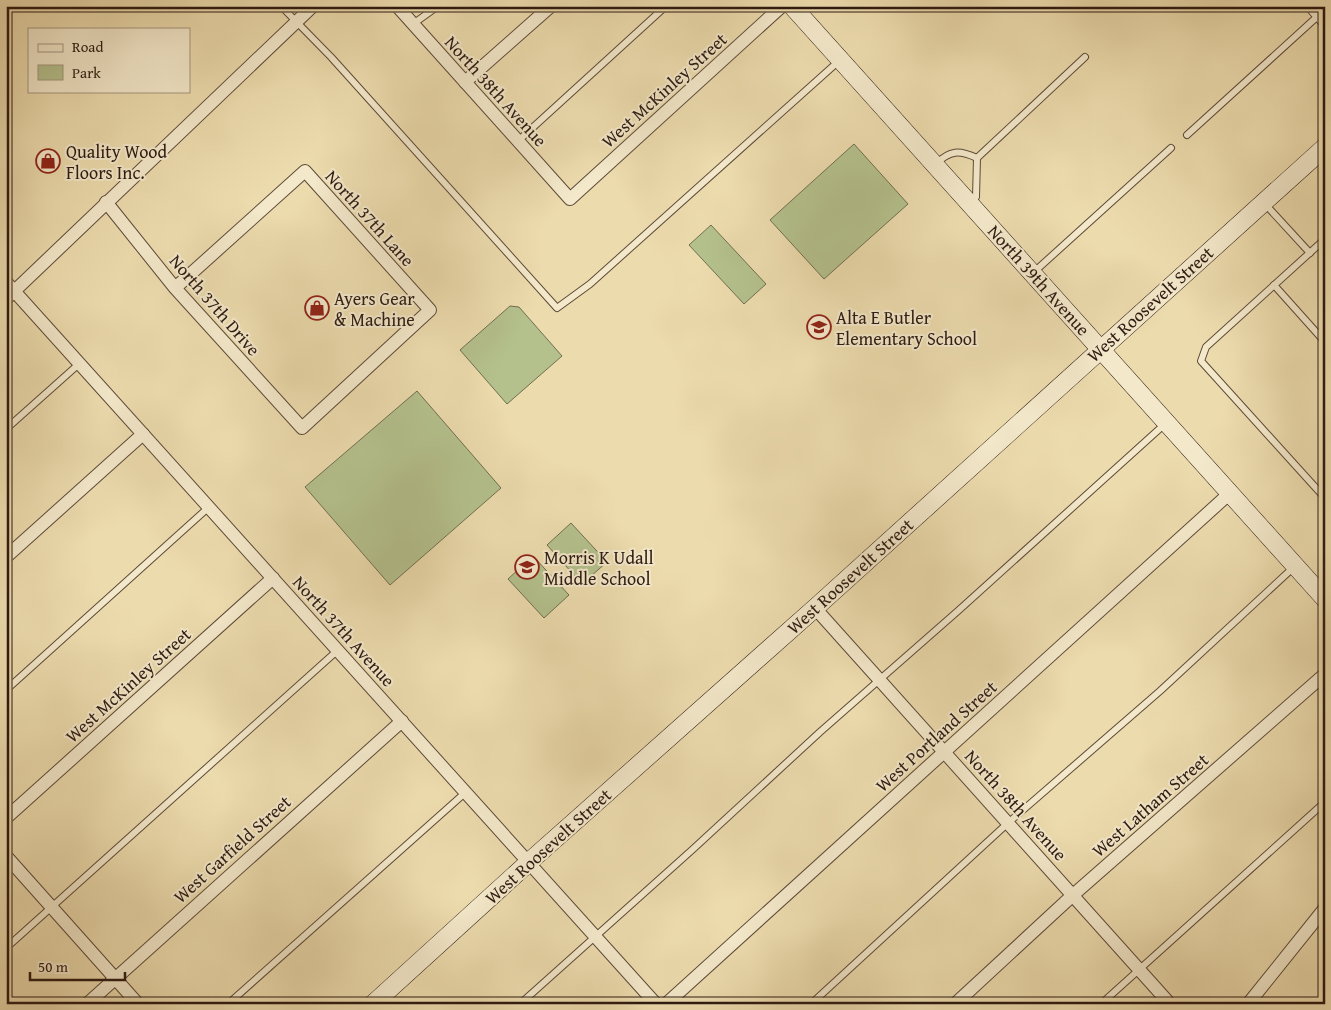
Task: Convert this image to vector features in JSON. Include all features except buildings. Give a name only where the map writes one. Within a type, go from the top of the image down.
[{"type":"street","points":[[9,291],[313,6]]},
{"type":"street","name":"North 38th Avenue","points":[[397,6],[570,199]]},
{"type":"street","points":[[465,82],[550,6]]},
{"type":"street","name":"West McKinley Street","points":[[570,199],[782,6]]},
{"type":"street","name":"North 39th Avenue","points":[[792,6],[1325,599]]},
{"type":"street","name":"West Roosevelt Street","points":[[373,1004],[1325,147]]},
{"type":"street","name":"North 37th Lane","points":[[175,288],[305,171],[430,310],[302,428]]},
{"type":"street","name":"North 37th Drive","points":[[106,202],[175,288],[302,428]]},
{"type":"street","name":"North 37th Avenue","points":[[9,291],[80,363],[656,1004]]},
{"type":"street","points":[[6,557],[143,434]]},
{"type":"street","name":"West Portland Street","points":[[666,1004],[1230,494]]},
{"type":"street","name":"West McKinley Street","points":[[6,818],[273,578]]},
{"type":"street","name":"North 38th Avenue","points":[[815,608],[1170,1004]]},
{"type":"street","name":"West Latham Street","points":[[954,1004],[1073,895],[1325,674]]},
{"type":"street","name":"West Garfield Street","points":[[86,1004],[402,721]]},
{"type":"street","points":[[6,856],[138,1004]]},
{"type":"street","points":[[1248,1004],[1325,908]]},
{"type":"lane","points":[[281,6],[331,57],[557,308],[590,284],[841,60]]},
{"type":"lane","points":[[413,24],[438,6]]},
{"type":"lane","points":[[518,141],[666,6]]},
{"type":"lane","points":[[1187,135],[1318,14]]},
{"type":"lane","points":[[971,204],[976,197],[977,158],[1086,57]]},
{"type":"lane","points":[[1033,273],[1171,148]]},
{"type":"lane","points":[[935,165],[946,154],[964,152],[977,158]]},
{"type":"lane","points":[[1263,202],[1310,253]]},
{"type":"lane","points":[[1325,239],[1206,347],[1201,361],[1325,498]]},
{"type":"lane","points":[[1274,285],[1325,342]]},
{"type":"lane","points":[[6,429],[80,363]]},
{"type":"lane","points":[[520,1004],[820,732],[1167,422]]},
{"type":"lane","points":[[6,690],[209,507]]},
{"type":"lane","points":[[811,1004],[1008,823],[1160,691],[1295,566]]},
{"type":"lane","points":[[6,948],[338,650]]},
{"type":"lane","points":[[228,1004],[466,792]]},
{"type":"lane","points":[[1101,1004],[1325,802]]},
{"type":"green space","points":[[854,144],[908,204],[824,279],[770,220]]},
{"type":"green space","points":[[711,225],[766,284],[744,304],[689,245]]},
{"type":"green space","points":[[510,306],[519,307],[562,356],[507,404],[460,350]]},
{"type":"green space","points":[[417,391],[501,488],[390,585],[305,487]]},
{"type":"green space","points":[[571,523],[607,562],[582,584],[547,545]]},
{"type":"green space","points":[[533,556],[569,595],[544,618],[508,579]]},
{"type":"place","name":"Quality Wood Floors Inc.","points":[[48,161]]},
{"type":"place","name":"Ayers Gear & Machine","points":[[317,308]]},
{"type":"place","name":"Alta E Butler Elementary School","points":[[819,327]]},
{"type":"place","name":"Morris K Udall Middle School","points":[[527,567]]}]
